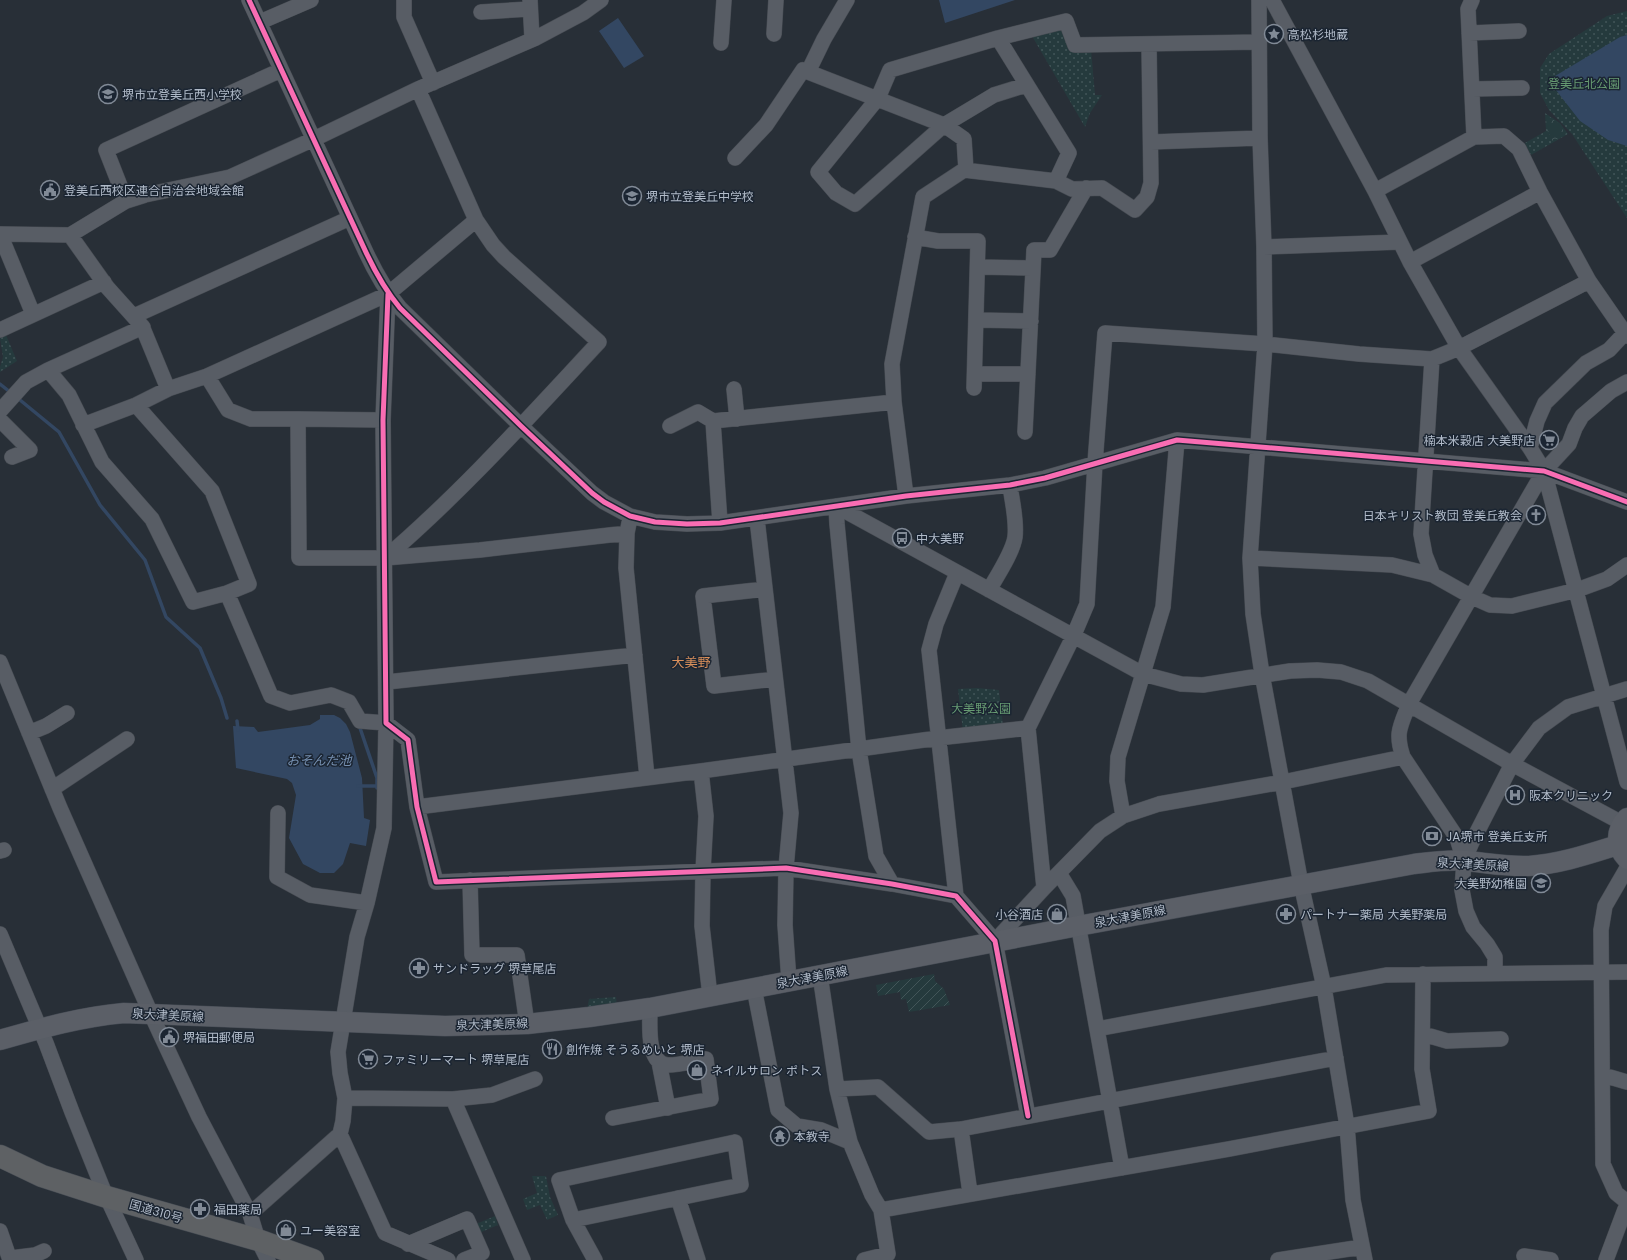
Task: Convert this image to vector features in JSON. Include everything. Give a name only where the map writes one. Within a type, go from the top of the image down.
[{"type":"highway","name":"国道310号","points":[[0,1156],[42,1176],[105,1193],[258,1240],[313,1260]]},
{"type":"main road","name":"泉大津美原線","points":[[0,1040],[53,1024],[96,1016],[124,1013],[444,1026],[527,1024],[589,1017],[650,1008],[1078,926],[1414,864],[1441,860],[1530,866],[1623,852],[1617,838],[1625,821]]},
{"type":"street","points":[[249,0],[374,271],[388,294],[400,308],[592,493],[604,502],[630,516],[655,522],[687,524],[720,523],[906,496],[1010,485],[1045,478],[1177,440],[1370,458],[1427,460],[1544,471],[1627,502]]},
{"type":"street","points":[[260,22],[311,0]]},
{"type":"street","points":[[404,0],[404,17],[432,83]]},
{"type":"street","points":[[33,314],[0,234],[70,235],[126,201],[145,194],[230,177],[418,89],[532,39],[582,6],[602,0]]},
{"type":"street","points":[[721,43],[724,0]]},
{"type":"street","points":[[774,34],[776,0]]},
{"type":"street","points":[[808,72],[824,39],[847,0]]},
{"type":"street","points":[[1261,0],[1259,42],[1260,138],[1264,246],[1265,344],[1250,558],[1253,614],[1262,674],[1301,884],[1324,987],[1346,1126],[1353,1200],[1364,1253],[1278,1260]]},
{"type":"street","points":[[1261,0],[1375,191],[1410,262],[1459,348],[1530,448],[1544,471],[1627,782]]},
{"type":"street","points":[[1472,0],[1468,9],[1474,137]]},
{"type":"street","points":[[481,12],[530,4],[532,39]]},
{"type":"street","points":[[1026,85],[994,95],[944,124],[855,204],[836,193],[818,172],[878,98],[890,70],[998,38],[1066,21],[1075,45],[1259,42]]},
{"type":"street","points":[[1469,33],[1519,31]]},
{"type":"street","points":[[998,38],[1069,152],[1056,182]]},
{"type":"street","points":[[906,496],[894,402],[892,364],[923,196],[966,170],[1056,182],[1072,189],[1102,188],[1134,210],[1147,196],[1151,182],[1148,45]]},
{"type":"street","points":[[126,201],[106,150],[281,70]]},
{"type":"street","points":[[735,158],[766,125],[803,70],[944,124],[964,139],[966,170]]},
{"type":"street","points":[[1472,90],[1522,88]]},
{"type":"street","points":[[385,558],[415,532],[521,426],[599,342],[504,257],[493,245],[476,220],[418,89]]},
{"type":"street","points":[[1375,191],[1474,137],[1504,136],[1519,149],[1540,192],[1589,281],[1626,334],[1609,350],[1586,363],[1545,403],[1537,421],[1530,448]]},
{"type":"street","points":[[1151,142],[1260,138]]},
{"type":"street","points":[[1025,432],[1034,250],[1050,250],[1086,188]]},
{"type":"street","points":[[1410,262],[1540,192]]},
{"type":"street","points":[[0,411],[26,382],[139,322],[350,218]]},
{"type":"street","points":[[83,425],[136,405],[168,389],[207,376],[388,294],[476,220]]},
{"type":"street","points":[[70,235],[104,282],[139,322],[168,389]]},
{"type":"street","points":[[916,237],[938,241],[978,240],[975,381],[1028,374]]},
{"type":"street","points":[[1264,246],[1400,242]]},
{"type":"street","points":[[978,267],[1033,268]]},
{"type":"street","points":[[1044,888],[1028,728],[1074,637],[1087,604],[1095,463],[1106,333],[1265,344],[1359,354],[1432,359],[1459,348],[1589,281]]},
{"type":"street","points":[[0,330],[104,282]]},
{"type":"street","points":[[250,1214],[340,1134],[343,1121],[345,1098],[338,1052],[342,1022],[357,937],[367,903],[384,828],[387,682],[383,420],[388,294]]},
{"type":"street","points":[[976,320],[1031,321]]},
{"type":"street","points":[[1432,359],[1427,460],[1421,534],[1425,555],[1433,575]]},
{"type":"street","points":[[48,370],[69,395],[102,462],[152,518],[193,602],[227,593],[249,584],[212,491],[136,405]]},
{"type":"street","points":[[207,376],[228,410],[251,419],[383,420]]},
{"type":"street","points":[[1464,861],[1457,838],[1403,757],[1399,744],[1399,729],[1409,704],[1544,471],[1569,444],[1574,428],[1582,416],[1611,391],[1627,382]]},
{"type":"street","points":[[734,390],[737,419]]},
{"type":"street","points":[[670,426],[698,412],[713,421],[894,402]]},
{"type":"street","points":[[298,419],[299,558],[385,558],[480,550],[626,533]]},
{"type":"street","points":[[0,420],[30,450],[12,457]]},
{"type":"street","points":[[713,421],[720,523]]},
{"type":"street","points":[[1123,816],[1117,781],[1118,757],[1163,607],[1177,440]]},
{"type":"street","points":[[989,590],[1007,558],[1015,538],[1015,517],[1010,485]]},
{"type":"street","points":[[836,506],[1143,674],[1181,684],[1203,685],[1262,674],[1290,671],[1317,670],[1341,672],[1368,681],[1512,764],[1625,821]]},
{"type":"street","points":[[836,506],[859,750],[876,856],[892,884]]},
{"type":"street","points":[[630,516],[626,533],[626,568],[636,655],[647,777]]},
{"type":"street","points":[[757,518],[791,813],[786,868],[785,925],[789,981]]},
{"type":"street","points":[[1250,558],[1392,565],[1433,575],[1472,597],[1490,605],[1512,606],[1577,590],[1607,580],[1627,565]]},
{"type":"street","points":[[957,573],[936,624],[929,650],[956,896],[995,942],[1028,1116]]},
{"type":"street","points":[[764,589],[703,596],[714,686],[775,679]]},
{"type":"street","points":[[227,593],[271,696],[290,703],[331,695],[349,702],[360,721],[386,723],[408,740],[417,807],[436,882],[786,868],[892,884],[956,896]]},
{"type":"street","points":[[387,682],[636,655]]},
{"type":"street","points":[[0,662],[52,788],[151,1014],[199,1117],[250,1214],[258,1240],[268,1260]]},
{"type":"street","points":[[1495,973],[1495,957],[1488,944],[1473,928],[1466,911],[1462,890],[1464,861],[1472,842],[1512,764],[1539,728],[1568,707],[1627,689]]},
{"type":"street","points":[[29,733],[46,726],[67,713]]},
{"type":"street","points":[[417,807],[701,771],[938,738],[1028,728]]},
{"type":"street","points":[[52,788],[127,739]]},
{"type":"street","points":[[995,942],[1044,888],[1100,831],[1123,816],[1159,804],[1282,782],[1403,757]]},
{"type":"street","points":[[701,771],[706,816],[702,926],[710,996]]},
{"type":"street","points":[[278,813],[277,877],[310,895],[367,903]]},
{"type":"street","points":[[1606,1260],[1627,1203],[1616,1193],[1603,1164],[1601,930],[1605,906],[1627,868]]},
{"type":"street","points":[[1059,873],[1073,896],[1122,1168]]},
{"type":"street","points":[[470,880],[472,956],[517,955],[527,1024]]},
{"type":"street","points":[[0,934],[46,1043],[72,1112],[133,1259]]},
{"type":"street","points":[[1097,1030],[1386,975],[1627,972]]},
{"type":"street","points":[[881,1210],[970,1193],[1122,1168],[1429,1110],[1422,1069],[1423,974]]},
{"type":"street","points":[[820,975],[837,1089],[850,1142],[872,1195],[881,1210],[888,1254],[864,1260]]},
{"type":"street","points":[[754,988],[778,1110],[797,1126],[821,1130],[850,1142]]},
{"type":"street","points":[[650,1008],[652,1045],[654,1055],[659,1062],[668,1108]]},
{"type":"street","points":[[1423,1034],[1447,1041],[1501,1039]]},
{"type":"street","points":[[837,1089],[878,1087],[929,1132],[961,1130],[1110,1100],[1336,1058]]},
{"type":"street","points":[[613,1118],[711,1100],[706,1060],[667,1065],[659,1062]]},
{"type":"street","points":[[1603,1075],[1627,1082]]},
{"type":"street","points":[[345,1098],[453,1099],[492,1095],[535,1079]]},
{"type":"street","points":[[453,1099],[523,1260]]},
{"type":"street","points":[[961,1130],[970,1193]]},
{"type":"street","points":[[340,1134],[385,1233],[448,1260]]},
{"type":"street","points":[[573,1220],[741,1185],[735,1142],[559,1180],[573,1220],[595,1260]]},
{"type":"street","points":[[678,1198],[698,1260]]},
{"type":"street","points":[[408,1244],[467,1219],[482,1253],[464,1260]]},
{"type":"street","points":[[0,1232],[10,1259],[34,1255],[44,1251]]},
{"type":"street","points":[[1524,1256],[1546,1260]]},
{"type":"green space","name":"登美丘北公園","points":[[1627,11],[1627,218],[1572,134],[1549,110],[1540,93],[1540,68],[1549,54],[1607,16]]},
{"type":"green space","points":[[1061,28],[1091,49],[1095,95],[1102,95],[1090,113],[1085,127],[1032,36]]},
{"type":"green space","points":[[1545,113],[1560,123],[1568,134],[1531,155],[1525,143],[1546,131]]},
{"type":"green space","points":[[1548,116],[1559,124],[1566,134],[1553,142],[1547,130],[1546,117]]},
{"type":"green space","points":[[6,335],[17,361],[0,372],[3,357],[0,338]]},
{"type":"green space","name":"大美野公園","points":[[977,688],[999,690],[1003,726],[963,731],[958,689]]},
{"type":"green space","points":[[934,974],[935,981],[944,989],[950,1005],[909,1012],[906,999],[901,1000],[900,992],[878,996],[876,985]]},
{"type":"green space","points":[[616,997],[617,1006],[587,1010],[589,999]]},
{"type":"green space","points":[[532,1176],[546,1176],[550,1197],[558,1215],[547,1220],[540,1205],[527,1210],[523,1199],[537,1193]]},
{"type":"green space","points":[[495,1216],[498,1225],[479,1233],[476,1224]]},
{"type":"water","points":[[939,0],[1015,0],[945,23]]},
{"type":"water","points":[[618,18],[644,56],[624,68],[599,31]]},
{"type":"water","points":[[1627,35],[1627,146],[1608,140],[1580,121],[1552,85],[1555,76],[1620,37]]},
{"type":"water","name":"おそんだ池","points":[[320,715],[334,715],[340,718],[346,724],[350,732],[362,778],[364,818],[370,820],[366,846],[350,843],[343,864],[334,873],[320,873],[303,864],[289,838],[296,795],[292,783],[287,779],[236,768],[233,726],[254,727],[258,732],[310,725],[320,719]]},
{"type":"waterway","points":[[0,384],[10,392]]},
{"type":"waterway","points":[[20,400],[59,432],[100,505],[145,560],[166,617],[200,648],[221,698],[227,718]]},
{"type":"waterway","points":[[237,721],[238,730]]},
{"type":"waterway","points":[[360,728],[377,778],[377,788]]},
{"type":"waterway","points":[[358,786],[377,786]]},
{"type":"cycle path","points":[[249,0],[368,256],[389,294],[400,308],[592,493],[604,502],[630,516],[655,522],[687,524],[720,523],[906,496],[1010,485],[1045,478],[1177,440],[1544,471],[1627,502]]},
{"type":"cycle path","points":[[388,294],[383,420],[386,723],[408,740],[417,807],[436,882],[786,868],[892,884],[956,896],[995,941],[1028,1116]]},
{"type":"place","name":"高松杉地蔵","points":[[1274,34]]},
{"type":"place","name":"堺市立登美丘西小学校","points":[[108,94]]},
{"type":"place","name":"登美丘西校区連合自治会地域会館","points":[[50,190]]},
{"type":"place","name":"堺市立登美丘中学校","points":[[632,196]]},
{"type":"place","name":"楠本米穀店 大美野店","points":[[1549,440]]},
{"type":"place","name":"日本キリスト教団 登美丘教会","points":[[1536,515]]},
{"type":"place","name":"中大美野","points":[[902,538]]},
{"type":"place","name":"阪本クリニック","points":[[1515,795]]},
{"type":"place","name":"JA堺市 登美丘支所","points":[[1432,836]]},
{"type":"place","name":"大美野幼稚園","points":[[1541,883]]},
{"type":"place","name":"小谷酒店","points":[[1057,914]]},
{"type":"place","name":"パートナー薬局 大美野薬局","points":[[1286,914]]},
{"type":"place","name":"サンドラッグ 堺草尾店","points":[[419,968]]},
{"type":"place","name":"堺福田郵便局","points":[[169,1037]]},
{"type":"place","name":"創作焼 そうるめいと 堺店","points":[[552,1049]]},
{"type":"place","name":"ファミリーマート 堺草尾店","points":[[368,1059]]},
{"type":"place","name":"ネイルサロン ポトス","points":[[697,1070]]},
{"type":"place","name":"本教寺","points":[[780,1136]]},
{"type":"place","name":"福田薬局","points":[[200,1209]]},
{"type":"place","name":"ユー美容室","points":[[286,1230]]},
{"type":"district","name":"大美野","points":[[691,662]]}]
